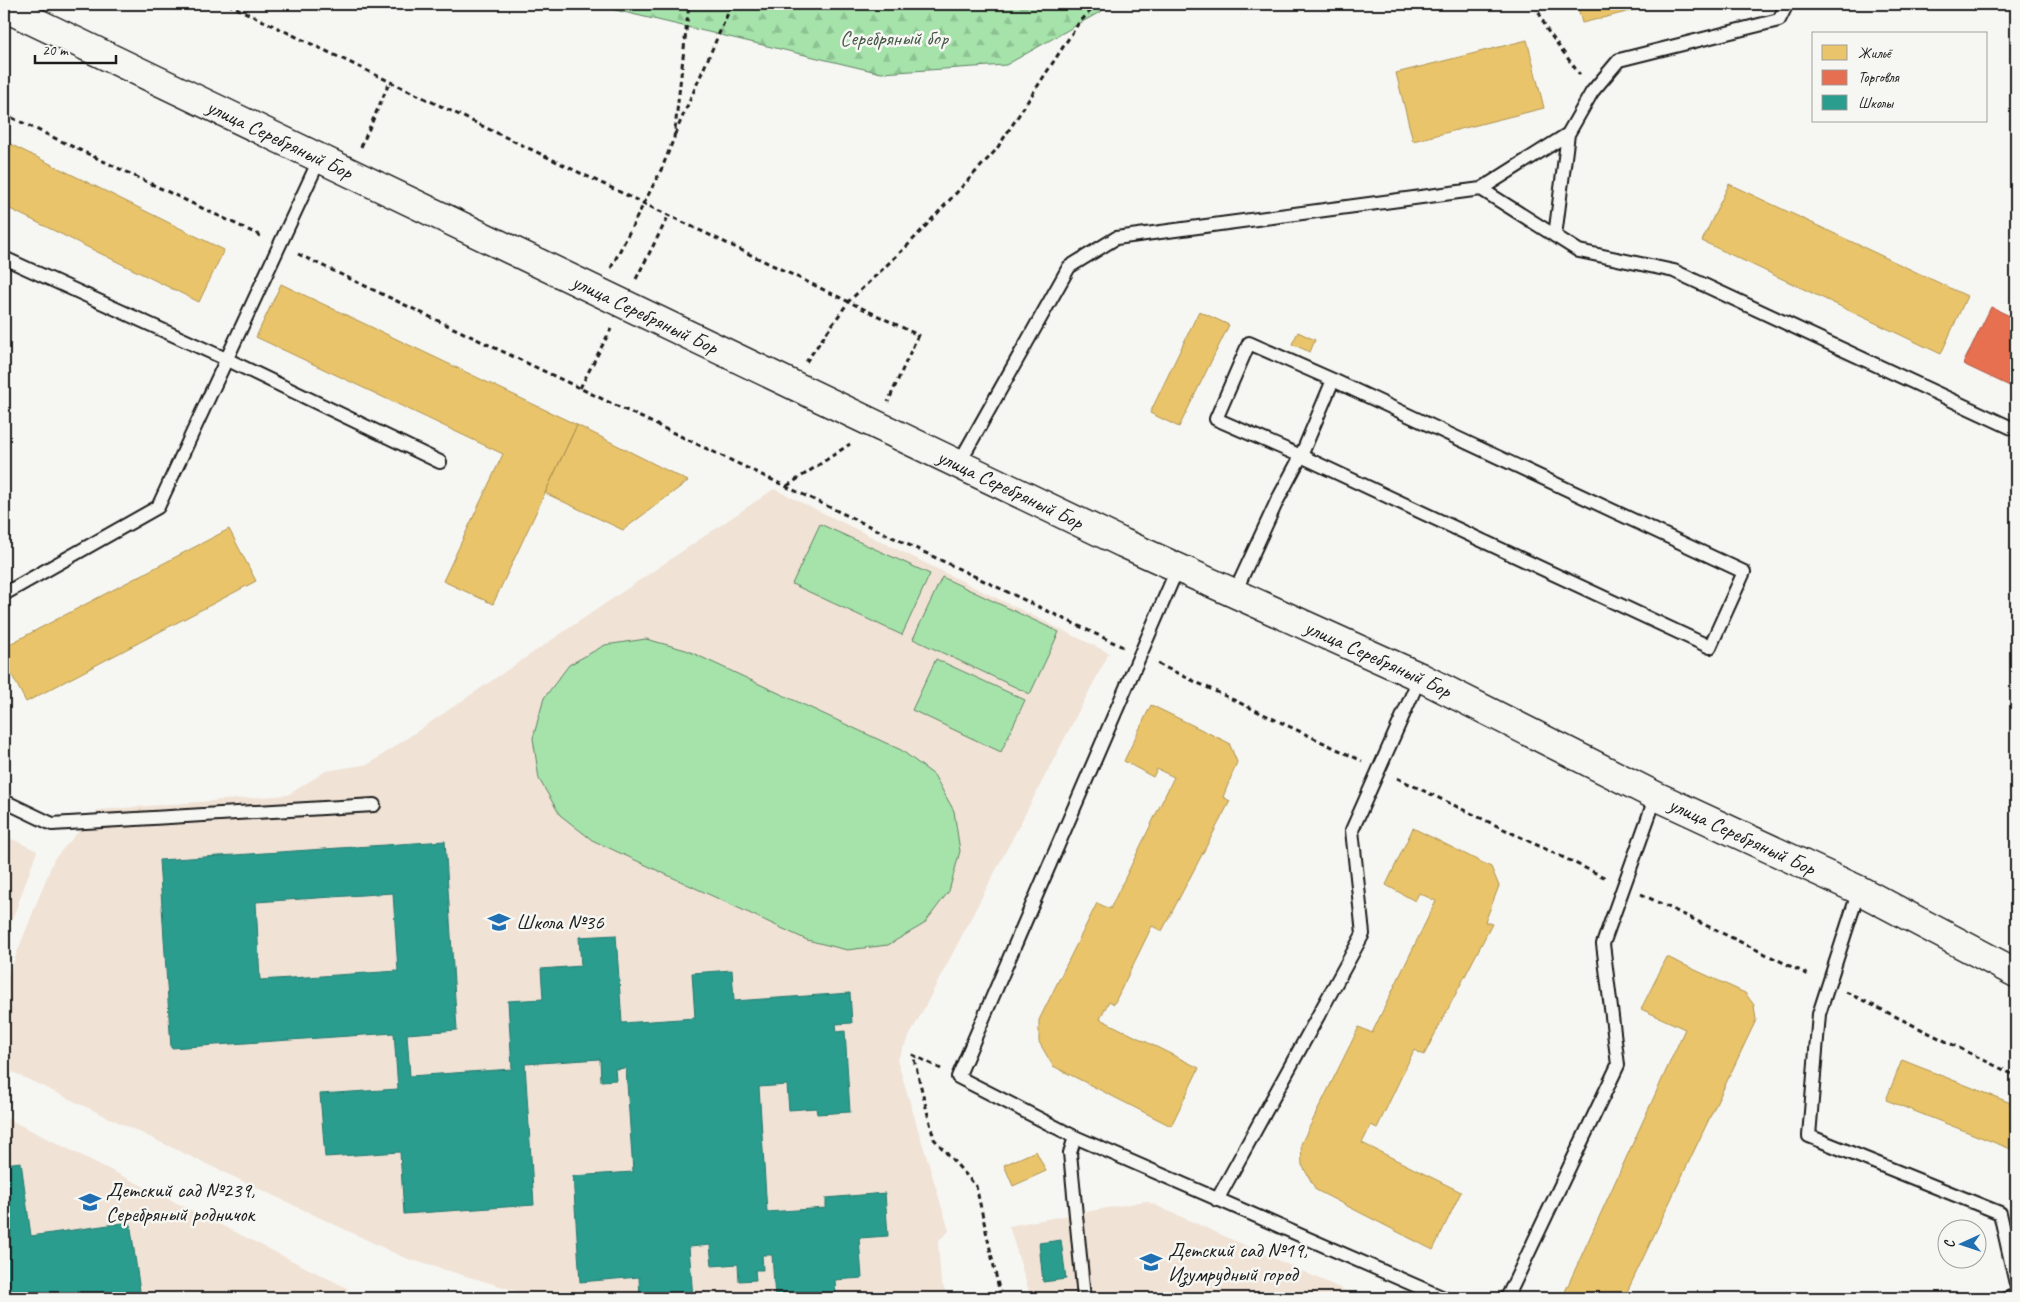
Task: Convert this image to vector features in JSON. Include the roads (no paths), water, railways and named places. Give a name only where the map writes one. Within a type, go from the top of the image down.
[{"type":"street","name":"улица Серебряный Бор","points":[[4,7],[1123,543],[1178,566],[1420,677],[1656,796],[1859,890],[2016,974]]},
{"type":"lane","points":[[1555,236],[1568,134],[1592,92],[1619,60],[1779,20],[1787,4]]},
{"type":"lane","points":[[958,463],[1070,267],[1116,238],[1481,190],[1568,134]]},
{"type":"lane","points":[[4,594],[158,507],[320,158]]},
{"type":"lane","points":[[1481,190],[1580,251],[1674,271],[2016,430]]},
{"type":"lane","points":[[4,258],[226,359],[440,462]]},
{"type":"lane","points":[[1249,344],[1333,380],[1744,572],[1710,647],[1301,456],[1216,419],[1249,344]]},
{"type":"lane","points":[[1235,592],[1277,501],[1301,456],[1333,380]]},
{"type":"lane","points":[[1178,566],[958,1077],[1074,1137],[1444,1298]]},
{"type":"lane","points":[[1217,1200],[1363,934],[1352,830],[1420,677]]},
{"type":"lane","points":[[1507,1298],[1618,1065],[1603,944],[1656,796]]},
{"type":"lane","points":[[4,801],[52,824],[374,805]]},
{"type":"lane","points":[[1859,890],[1818,1014],[1810,1136],[2000,1213],[2016,1284]]},
{"type":"lane","points":[[1074,1137],[1070,1153],[1084,1298]]},
{"type":"lane","points":[[2008,1298],[2016,1295]]},
{"type":"place","name":"Школа №36","points":[[499,922]]},
{"type":"place","name":"Детский сад №239, Серебряный родничок","points":[[90,1202]]},
{"type":"place","name":"Детский сад №19, Изумрудный город","points":[[1151,1262]]},
{"type":"park label","name":"Серебряный бор","points":[[894,38]]}]
